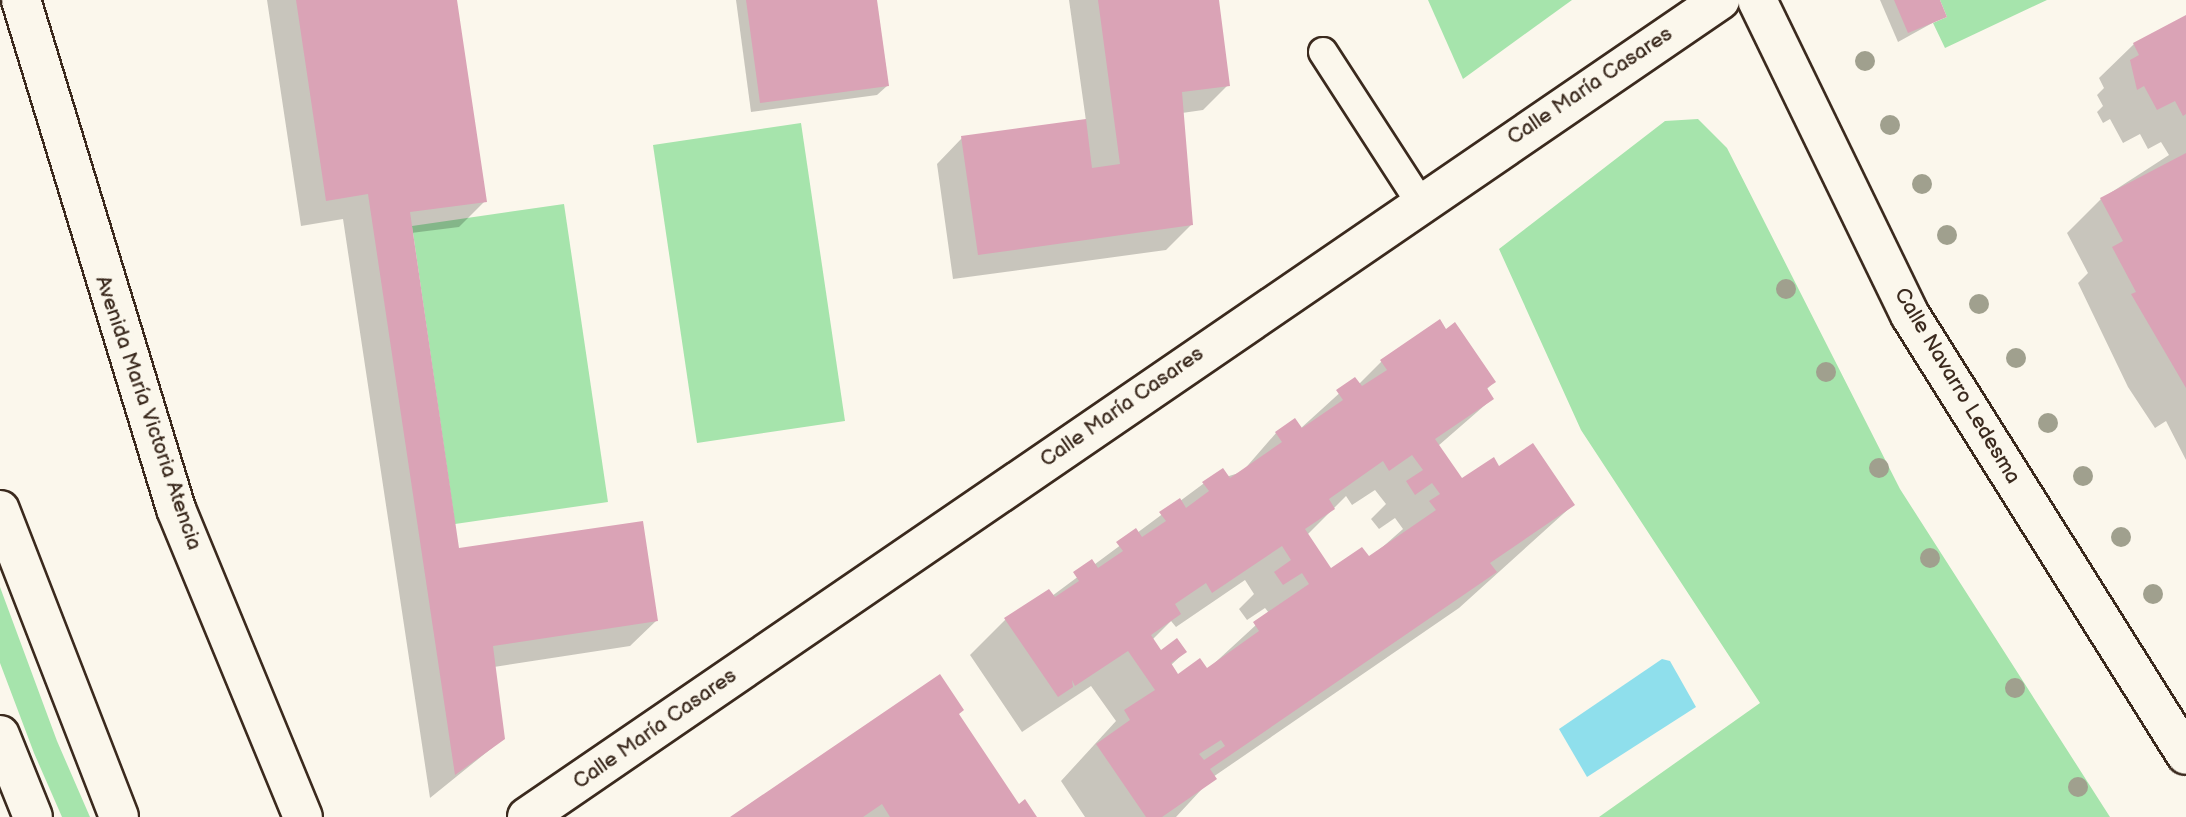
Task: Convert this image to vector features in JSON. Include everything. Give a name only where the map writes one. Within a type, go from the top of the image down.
[{"type":"street","name":"Avenida María Victoria Atencia","points":[[21,0],[176,509],[303,817]]},
{"type":"street","name":"Calle María Casares","points":[[527,817],[1420,202],[1720,0]]},
{"type":"street","name":"Calle Navarro Ledesma","points":[[1757,0],[1910,315],[2186,755]]},
{"type":"street","points":[[0,510],[119,817]]},
{"type":"street","points":[[0,735],[33,817]]},
{"type":"lane","points":[[1323,52],[1420,202]]},
{"type":"green space","points":[[1428,0],[1572,0],[1463,79]]},
{"type":"green space","points":[[1940,0],[2047,0],[1945,48],[1933,23],[1947,17]]},
{"type":"green space","points":[[1698,119],[1727,148],[1900,489],[2110,817],[1599,817],[1760,703],[1581,430],[1499,249],[1665,121]]},
{"type":"green space","points":[[801,123],[845,421],[697,443],[653,145]]},
{"type":"green space","points":[[564,204],[608,502],[455,524],[412,226]]},
{"type":"green space","points":[[0,587],[57,741],[90,817],[62,817],[34,753],[0,663]]},
{"type":"water","points":[[1662,659],[1670,661],[1696,707],[1587,777],[1559,729]]},
{"type":"building","points":[[296,0],[457,0],[487,202],[410,212],[459,548],[643,521],[658,621],[493,646],[505,739],[455,775],[368,194],[326,201]]},
{"type":"building","points":[[746,0],[877,0],[889,86],[760,103]]},
{"type":"building","points":[[1098,0],[1219,0],[1230,86],[1182,92],[1193,225],[978,255],[961,136],[1086,119],[1092,168],[1120,164]]},
{"type":"building","points":[[1894,0],[1940,0],[1947,17],[1908,33]]},
{"type":"building","points":[[2186,15],[2186,114],[2183,116],[2175,101],[2157,110],[2144,86],[2137,90],[2130,60],[2139,55],[2133,43]]},
{"type":"building","points":[[2186,153],[2186,388],[2131,294],[2136,292],[2112,247],[2123,241],[2100,198]]},
{"type":"building","points":[[1440,319],[1446,329],[1455,322],[1496,382],[1487,388],[1494,399],[1435,439],[1462,478],[1494,457],[1499,466],[1533,443],[1575,505],[1490,563],[1497,572],[1210,769],[1217,779],[1162,817],[1146,817],[1096,744],[1130,720],[1124,710],[1155,690],[1128,651],[1075,686],[1072,680],[1073,687],[1058,697],[1004,618],[1049,589],[1055,597],[1079,581],[1073,572],[1092,559],[1098,568],[1123,551],[1116,542],[1136,528],[1142,537],[1166,521],[1159,512],[1180,498],[1186,508],[1209,491],[1202,482],[1223,468],[1230,478],[1282,442],[1275,432],[1295,418],[1302,428],[1343,400],[1336,390],[1355,377],[1362,386],[1387,370],[1380,360]],"holes":[[[1412,455],[1423,470],[1406,481],[1415,495],[1432,483],[1440,494],[1429,501],[1436,510],[1369,556],[1362,547],[1331,568],[1305,529],[1335,509],[1329,499],[1383,461],[1389,471]],[[1282,546],[1291,560],[1274,572],[1283,585],[1302,573],[1309,584],[1253,622],[1259,631],[1207,668],[1200,658],[1178,674],[1171,663],[1187,652],[1177,638],[1161,650],[1151,635],[1181,614],[1175,604],[1206,583],[1212,593]],[[1221,740],[1225,746],[1204,760],[1199,754]]]},
{"type":"building","points":[[940,674],[964,710],[959,714],[1019,804],[1025,799],[1037,817],[890,817],[882,804],[863,817],[730,817]]}]
